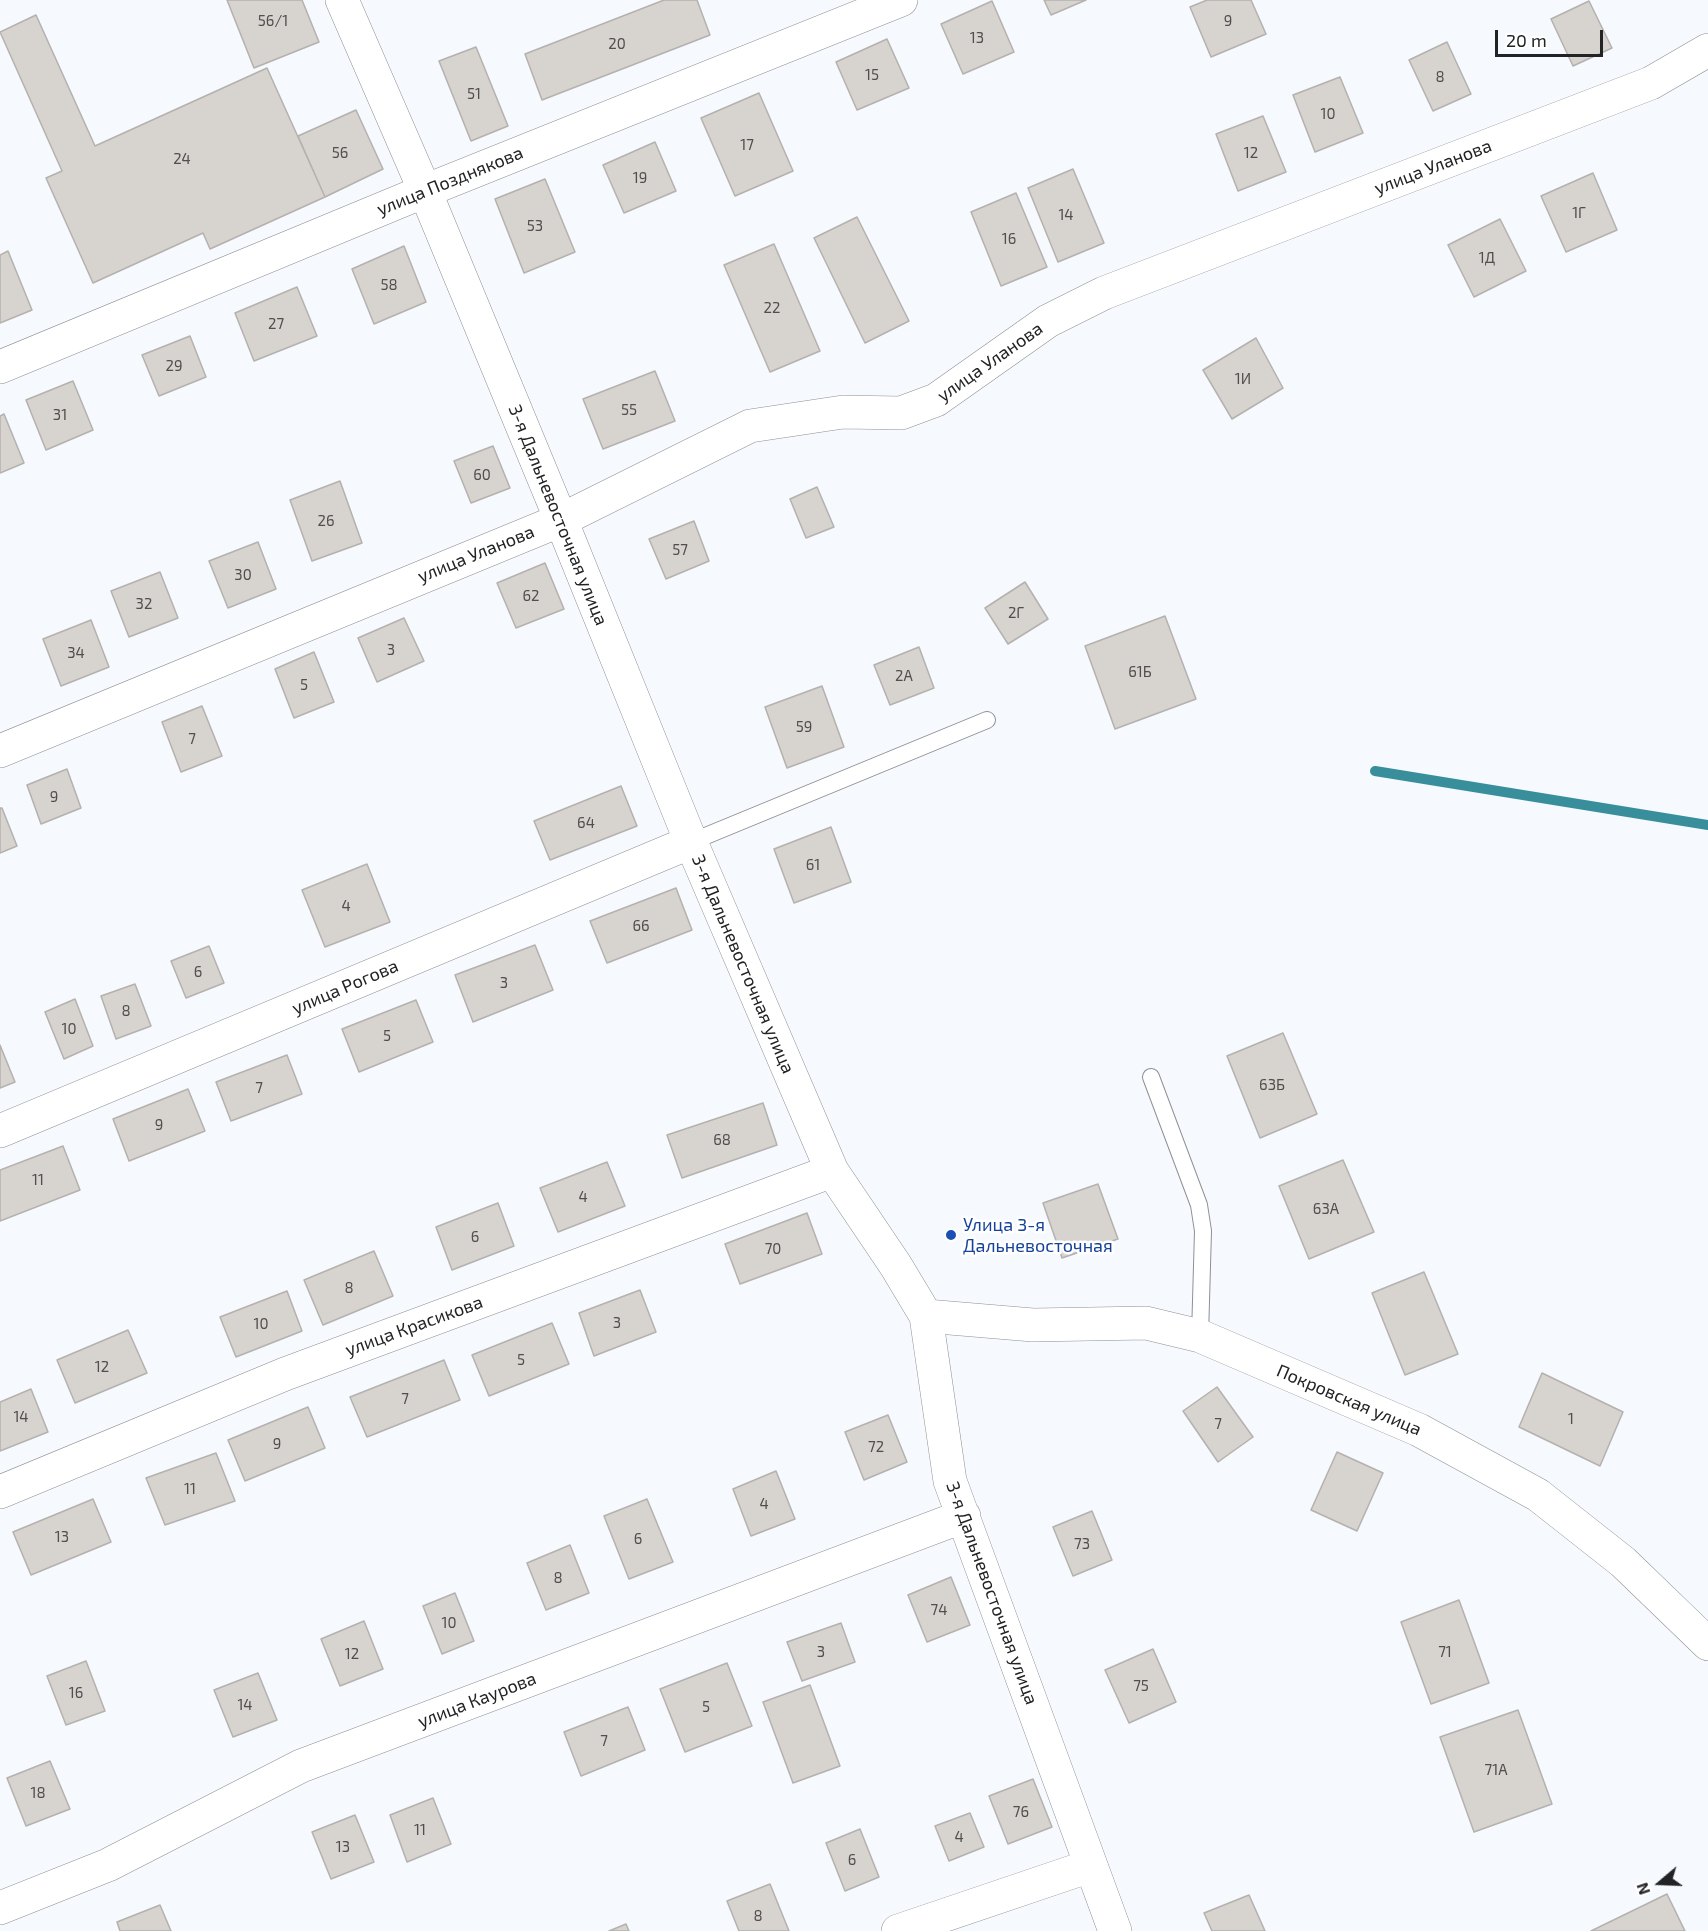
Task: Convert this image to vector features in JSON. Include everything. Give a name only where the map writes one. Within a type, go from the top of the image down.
[{"type":"street","name":"3-я Дальневосточная улица","points":[[342,0],[425,191],[691,842],[832,1171],[896,1266],[926,1316],[950,1481],[1115,1931]]},
{"type":"street","name":"улица Позднякова","points":[[0,367],[425,191],[901,0]]},
{"type":"street","name":"улица Уланова","points":[[0,751],[561,520],[750,426],[843,412],[901,414],[936,400],[1048,321],[1104,293],[1651,83],[1708,50]]},
{"type":"street","name":"улица Рогова","points":[[0,1131],[691,842]]},
{"type":"street","name":"улица Красикова","points":[[0,1492],[285,1374],[832,1171]]},
{"type":"street","name":"Покровская улица","points":[[926,1316],[1033,1325],[1146,1323],[1200,1336],[1419,1430],[1538,1495],[1623,1562],[1708,1644]]},
{"type":"street","name":"улица Каурова","points":[[0,1908],[108,1865],[301,1766],[964,1516]]},
{"type":"street","points":[[898,1931],[1090,1866]]},
{"type":"lane","points":[[691,842],[987,720]]},
{"type":"lane","points":[[1151,1077],[1199,1204],[1203,1231],[1200,1336]]},
{"type":"building","points":[[227,0],[302,0],[319,42],[254,68]]},
{"type":"building","points":[[664,0],[697,0],[710,35],[542,100],[525,54]]},
{"type":"building","points":[[1044,0],[1086,0],[1051,15]]},
{"type":"building","points":[[1207,0],[1251,0],[1266,34],[1211,57],[1190,7]]},
{"type":"building","points":[[992,1],[1014,52],[963,74],[941,24]]},
{"type":"building","points":[[1589,1],[1612,48],[1573,66],[1551,19]]},
{"type":"building","points":[[36,15],[95,146],[267,68],[325,197],[210,249],[203,233],[93,283],[46,178],[62,171],[0,32]]},
{"type":"building","points":[[887,39],[909,88],[857,110],[836,62]]},
{"type":"building","points":[[1447,42],[1471,94],[1433,111],[1409,60]]},
{"type":"building","points":[[476,47],[508,126],[471,141],[439,61]]},
{"type":"building","points":[[1340,77],[1363,133],[1315,152],[1293,95]]},
{"type":"building","points":[[759,93],[793,171],[735,196],[701,118]]},
{"type":"building","points":[[356,110],[383,169],[325,197],[298,136]]},
{"type":"building","points":[[1263,116],[1286,172],[1238,191],[1216,134]]},
{"type":"building","points":[[655,142],[676,191],[624,213],[603,165]]},
{"type":"building","points":[[1073,169],[1104,243],[1058,262],[1028,188]]},
{"type":"building","points":[[1593,173],[1617,230],[1566,252],[1541,196]]},
{"type":"building","points":[[545,179],[575,252],[524,273],[495,199]]},
{"type":"building","points":[[1016,193],[1047,267],[1001,286],[971,212]]},
{"type":"building","points":[[857,217],[909,321],[865,343],[814,238]]},
{"type":"building","points":[[1500,219],[1526,271],[1474,297],[1448,245]]},
{"type":"building","points":[[774,244],[820,351],[770,372],[724,265]]},
{"type":"building","points":[[404,246],[426,302],[374,324],[352,269]]},
{"type":"building","points":[[8,251],[32,310],[0,323],[0,255]]},
{"type":"building","points":[[297,287],[317,336],[254,361],[235,313]]},
{"type":"building","points":[[190,336],[206,377],[159,396],[142,355]]},
{"type":"building","points":[[1256,338],[1283,388],[1232,419],[1203,370]]},
{"type":"building","points":[[655,371],[675,421],[603,449],[583,399]]},
{"type":"building","points":[[73,381],[93,430],[46,450],[26,400]]},
{"type":"building","points":[[4,414],[24,463],[0,473],[0,416]]},
{"type":"building","points":[[493,446],[510,488],[471,503],[454,461]]},
{"type":"building","points":[[340,481],[362,543],[312,561],[290,500]]},
{"type":"building","points":[[817,487],[834,527],[806,538],[790,499]]},
{"type":"building","points":[[694,521],[709,561],[666,579],[649,539]]},
{"type":"building","points":[[258,542],[276,589],[228,608],[209,561]]},
{"type":"building","points":[[545,563],[564,609],[516,628],[497,583]]},
{"type":"building","points":[[160,572],[178,618],[129,637],[111,591]]},
{"type":"building","points":[[1025,582],[1048,619],[1008,644],[985,608]]},
{"type":"building","points":[[1165,616],[1196,699],[1115,729],[1085,646]]},
{"type":"building","points":[[404,618],[424,661],[377,682],[358,638]]},
{"type":"building","points":[[91,620],[109,667],[61,686],[43,639]]},
{"type":"building","points":[[919,647],[934,688],[890,705],[874,665]]},
{"type":"building","points":[[314,652],[334,702],[294,718],[275,669]]},
{"type":"building","points":[[822,686],[844,747],[787,768],[765,707]]},
{"type":"building","points":[[202,706],[222,756],[181,772],[162,722]]},
{"type":"building","points":[[67,769],[81,808],[41,824],[27,785]]},
{"type":"building","points":[[621,786],[637,826],[550,860],[534,821]]},
{"type":"building","points":[[0,808],[2,808],[17,846],[0,853]]},
{"type":"building","points":[[831,827],[851,882],[794,903],[774,849]]},
{"type":"building","points":[[367,864],[390,922],[325,947],[302,890]]},
{"type":"building","points":[[676,888],[692,930],[607,963],[590,921]]},
{"type":"building","points":[[535,945],[553,990],[473,1022],[455,975]]},
{"type":"building","points":[[209,946],[224,983],[186,998],[171,961]]},
{"type":"building","points":[[135,984],[151,1026],[116,1039],[101,996]]},
{"type":"building","points":[[75,999],[93,1046],[64,1059],[45,1012]]},
{"type":"building","points":[[416,1000],[433,1042],[359,1072],[342,1029]]},
{"type":"building","points":[[1283,1033],[1317,1114],[1260,1138],[1227,1056]]},
{"type":"building","points":[[0,1045],[15,1082],[0,1088]]},
{"type":"building","points":[[287,1055],[302,1094],[231,1121],[216,1082]]},
{"type":"building","points":[[188,1089],[205,1131],[129,1161],[113,1119]]},
{"type":"building","points":[[763,1103],[777,1145],[682,1178],[667,1135]]},
{"type":"building","points":[[63,1146],[80,1190],[0,1221],[0,1170]]},
{"type":"building","points":[[1343,1160],[1374,1232],[1309,1259],[1279,1186]]},
{"type":"building","points":[[607,1162],[625,1206],[558,1232],[540,1188]]},
{"type":"building","points":[[1098,1184],[1118,1239],[1062,1258],[1043,1203]]},
{"type":"building","points":[[498,1203],[514,1246],[452,1270],[436,1227]]},
{"type":"building","points":[[807,1213],[822,1254],[740,1284],[725,1244]]},
{"type":"building","points":[[374,1251],[393,1296],[323,1325],[304,1280]]},
{"type":"building","points":[[1424,1272],[1458,1354],[1405,1375],[1372,1293]]},
{"type":"building","points":[[640,1290],[656,1332],[594,1356],[579,1313]]},
{"type":"building","points":[[287,1291],[302,1331],[236,1357],[220,1317]]},
{"type":"building","points":[[552,1323],[569,1364],[489,1396],[472,1355]]},
{"type":"building","points":[[128,1330],[147,1373],[75,1403],[57,1360]]},
{"type":"building","points":[[444,1360],[460,1400],[367,1437],[350,1397]]},
{"type":"building","points":[[1542,1373],[1623,1412],[1600,1466],[1519,1427]]},
{"type":"building","points":[[1217,1387],[1253,1437],[1218,1462],[1183,1411]]},
{"type":"building","points":[[31,1389],[48,1432],[0,1451],[0,1402]]},
{"type":"building","points":[[308,1407],[325,1448],[245,1481],[228,1440]]},
{"type":"building","points":[[888,1415],[907,1462],[864,1480],[845,1432]]},
{"type":"building","points":[[1337,1452],[1383,1473],[1357,1531],[1311,1510]]},
{"type":"building","points":[[216,1453],[235,1501],[165,1525],[146,1478]]},
{"type":"building","points":[[776,1471],[795,1519],[751,1536],[733,1489]]},
{"type":"building","points":[[93,1499],[111,1542],[31,1575],[13,1532]]},
{"type":"building","points":[[647,1499],[673,1562],[629,1579],[604,1516]]},
{"type":"building","points":[[1092,1511],[1112,1560],[1073,1576],[1053,1527]]},
{"type":"building","points":[[570,1545],[589,1593],[546,1610],[527,1563]]},
{"type":"building","points":[[951,1577],[970,1625],[927,1642],[908,1595]]},
{"type":"building","points":[[455,1593],[474,1641],[442,1654],[423,1606]]},
{"type":"building","points":[[1459,1600],[1489,1683],[1431,1704],[1401,1622]]},
{"type":"building","points":[[364,1621],[383,1669],[340,1686],[321,1639]]},
{"type":"building","points":[[841,1623],[855,1662],[802,1681],[787,1642]]},
{"type":"building","points":[[1153,1649],[1176,1702],[1129,1723],[1105,1670]]},
{"type":"building","points":[[86,1661],[105,1711],[66,1725],[47,1676]]},
{"type":"building","points":[[727,1663],[752,1726],[685,1752],[660,1689]]},
{"type":"building","points":[[258,1673],[277,1720],[233,1737],[214,1690]]},
{"type":"building","points":[[810,1685],[840,1766],[793,1783],[763,1702]]},
{"type":"building","points":[[628,1707],[645,1750],[581,1776],[564,1732]]},
{"type":"building","points":[[1518,1710],[1552,1804],[1474,1832],[1440,1737]]},
{"type":"building","points":[[50,1761],[70,1809],[26,1826],[7,1778]]},
{"type":"building","points":[[1033,1779],[1052,1827],[1008,1844],[989,1796]]},
{"type":"building","points":[[433,1798],[451,1844],[407,1862],[390,1815]]},
{"type":"building","points":[[970,1813],[984,1847],[949,1861],[935,1826]]},
{"type":"building","points":[[355,1815],[374,1862],[331,1879],[312,1832]]},
{"type":"building","points":[[860,1829],[879,1877],[845,1891],[826,1843]]},
{"type":"building","points":[[770,1884],[789,1931],[739,1931],[727,1901]]},
{"type":"building","points":[[1667,1894],[1685,1931],[1591,1931]]},
{"type":"building","points":[[1249,1895],[1265,1931],[1212,1931],[1204,1913]]},
{"type":"building","points":[[160,1905],[171,1931],[120,1931],[117,1922]]},
{"type":"building","points":[[626,1924],[629,1931],[609,1931]]},
{"type":"waterway","points":[[1375,771],[1708,825]]},
{"type":"place","name":"Улица 3-я Дальневосточная","points":[[951,1235]]}]
